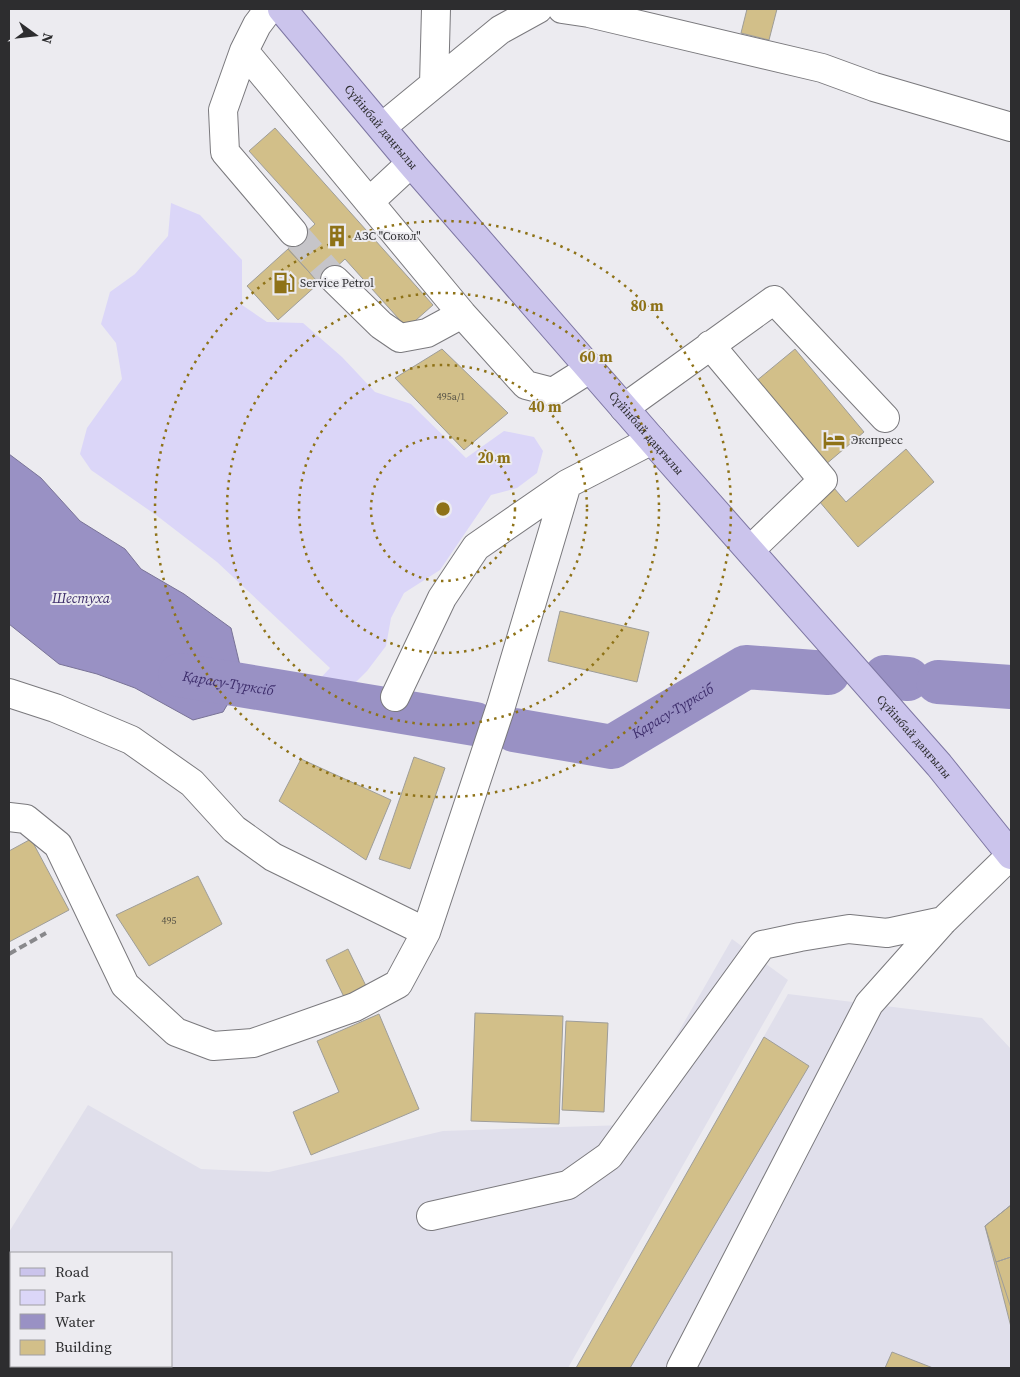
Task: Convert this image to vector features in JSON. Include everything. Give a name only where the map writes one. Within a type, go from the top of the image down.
[{"type":"main road","name":"Сүйінбай даңғылы","points":[[282,9],[411,163],[939,765],[1011,855]]},
{"type":"street","points":[[269,9],[257,26],[244,51],[223,110],[225,152],[293,232]]},
{"type":"street","points":[[434,84],[436,9]]},
{"type":"street","points":[[382,127],[500,30],[538,9]]},
{"type":"street","points":[[562,9],[589,13],[822,68],[874,87],[1011,127]]},
{"type":"street","points":[[244,51],[462,314],[526,385],[553,392],[591,368]]},
{"type":"street","points":[[369,202],[411,163]]},
{"type":"street","points":[[335,280],[381,325],[400,338],[427,334],[462,314]]},
{"type":"street","points":[[624,408],[774,300],[885,418]]},
{"type":"street","points":[[710,345],[823,480],[750,550]]},
{"type":"street","points":[[395,697],[442,598],[476,547],[567,484],[652,440]]},
{"type":"street","points":[[9,817],[26,819],[58,845],[125,985],[176,1032],[213,1046],[253,1042],[356,1007],[398,984],[426,932],[501,706],[567,484]]},
{"type":"street","points":[[9,693],[55,708],[131,740],[192,783],[234,829],[273,857],[426,932]]},
{"type":"street","points":[[681,1368],[869,1004],[944,921],[1011,855]]},
{"type":"street","points":[[431,1216],[568,1185],[609,1156],[762,945],[849,929],[888,933],[944,921]]},
{"type":"shaded area","points":[[732,939],[788,980],[568,1368],[9,1368],[9,1232],[88,1105],[201,1169],[269,1172],[443,1131],[625,1125]]},
{"type":"shaded area","points":[[788,994],[982,1018],[1011,1049],[1011,1205],[985,1226],[1011,1327],[1011,1368],[576,1368]]},
{"type":"green space","points":[[171,203],[200,215],[242,260],[242,305],[267,322],[303,323],[342,357],[375,392],[411,404],[466,458],[504,431],[534,437],[543,451],[537,473],[517,488],[491,495],[440,570],[404,593],[391,618],[386,646],[367,671],[348,690],[337,714],[317,716],[308,703],[316,683],[330,668],[217,562],[156,515],[91,470],[80,454],[87,428],[122,379],[116,343],[101,324],[110,292],[135,274],[168,236]]},
{"type":"water","name":"Шестуха","points":[[9,454],[41,478],[80,521],[125,549],[141,569],[184,594],[231,628],[243,678],[223,712],[193,720],[135,688],[97,674],[59,664],[9,624]]},
{"type":"building","points":[[747,9],[777,9],[769,40],[741,33]]},
{"type":"building","name":"АЗС \"Сокол\"","points":[[275,128],[433,305],[407,328],[345,259],[319,283],[288,249],[315,224],[249,151]]},
{"type":"building","points":[[288,249],[319,283],[278,320],[247,286]]},
{"type":"building","points":[[442,349],[508,413],[464,450],[395,378]]},
{"type":"building","points":[[795,349],[864,432],[825,465],[755,382]]},
{"type":"building","points":[[906,449],[934,482],[858,547],[819,501],[834,488],[846,502]]},
{"type":"building","points":[[560,611],[649,632],[637,682],[548,661]]},
{"type":"building","points":[[414,757],[445,768],[410,869],[379,859]]},
{"type":"building","points":[[301,759],[391,800],[366,860],[279,801]]},
{"type":"building","points":[[31,839],[69,910],[9,942],[9,851]]},
{"type":"building","points":[[198,876],[222,924],[149,966],[116,915]]},
{"type":"building","points":[[348,949],[367,988],[345,999],[326,960]]},
{"type":"building","points":[[475,1013],[563,1016],[559,1124],[471,1121]]},
{"type":"building","points":[[379,1014],[419,1109],[311,1155],[293,1112],[339,1092],[317,1041]]},
{"type":"building","points":[[566,1021],[608,1023],[604,1112],[562,1110]]},
{"type":"building","points":[[764,1037],[809,1066],[630,1368],[576,1368]]},
{"type":"building","points":[[1011,1205],[1011,1257],[996,1262],[985,1226]]},
{"type":"building","points":[[1011,1205],[1011,1327],[985,1226]]},
{"type":"building","points":[[1011,1257],[1011,1308],[996,1262]]},
{"type":"building","points":[[892,1352],[933,1368],[885,1368]]},
{"type":"waterway","name":"Қарасу-Түрксіб","points":[[514,730],[612,747],[746,667],[828,673]]},
{"type":"waterway","name":"Қарасу-Түрксіб","points":[[180,675],[475,724]]},
{"type":"waterway","name":"Қарасу-Түрксіб","points":[[885,677],[908,679]]},
{"type":"waterway","name":"Қарасу-Түрксіб","points":[[938,682],[1011,687]]},
{"type":"tunnel","points":[[293,232],[335,280]]},
{"type":"railway","points":[[9,954],[46,933]]},
{"type":"place","name":"АЗС \"Сокол\"","points":[[337,236]]},
{"type":"place","name":"Service Petrol","points":[[284,283]]},
{"type":"place","name":"Экспресс","points":[[834,440]]}]
